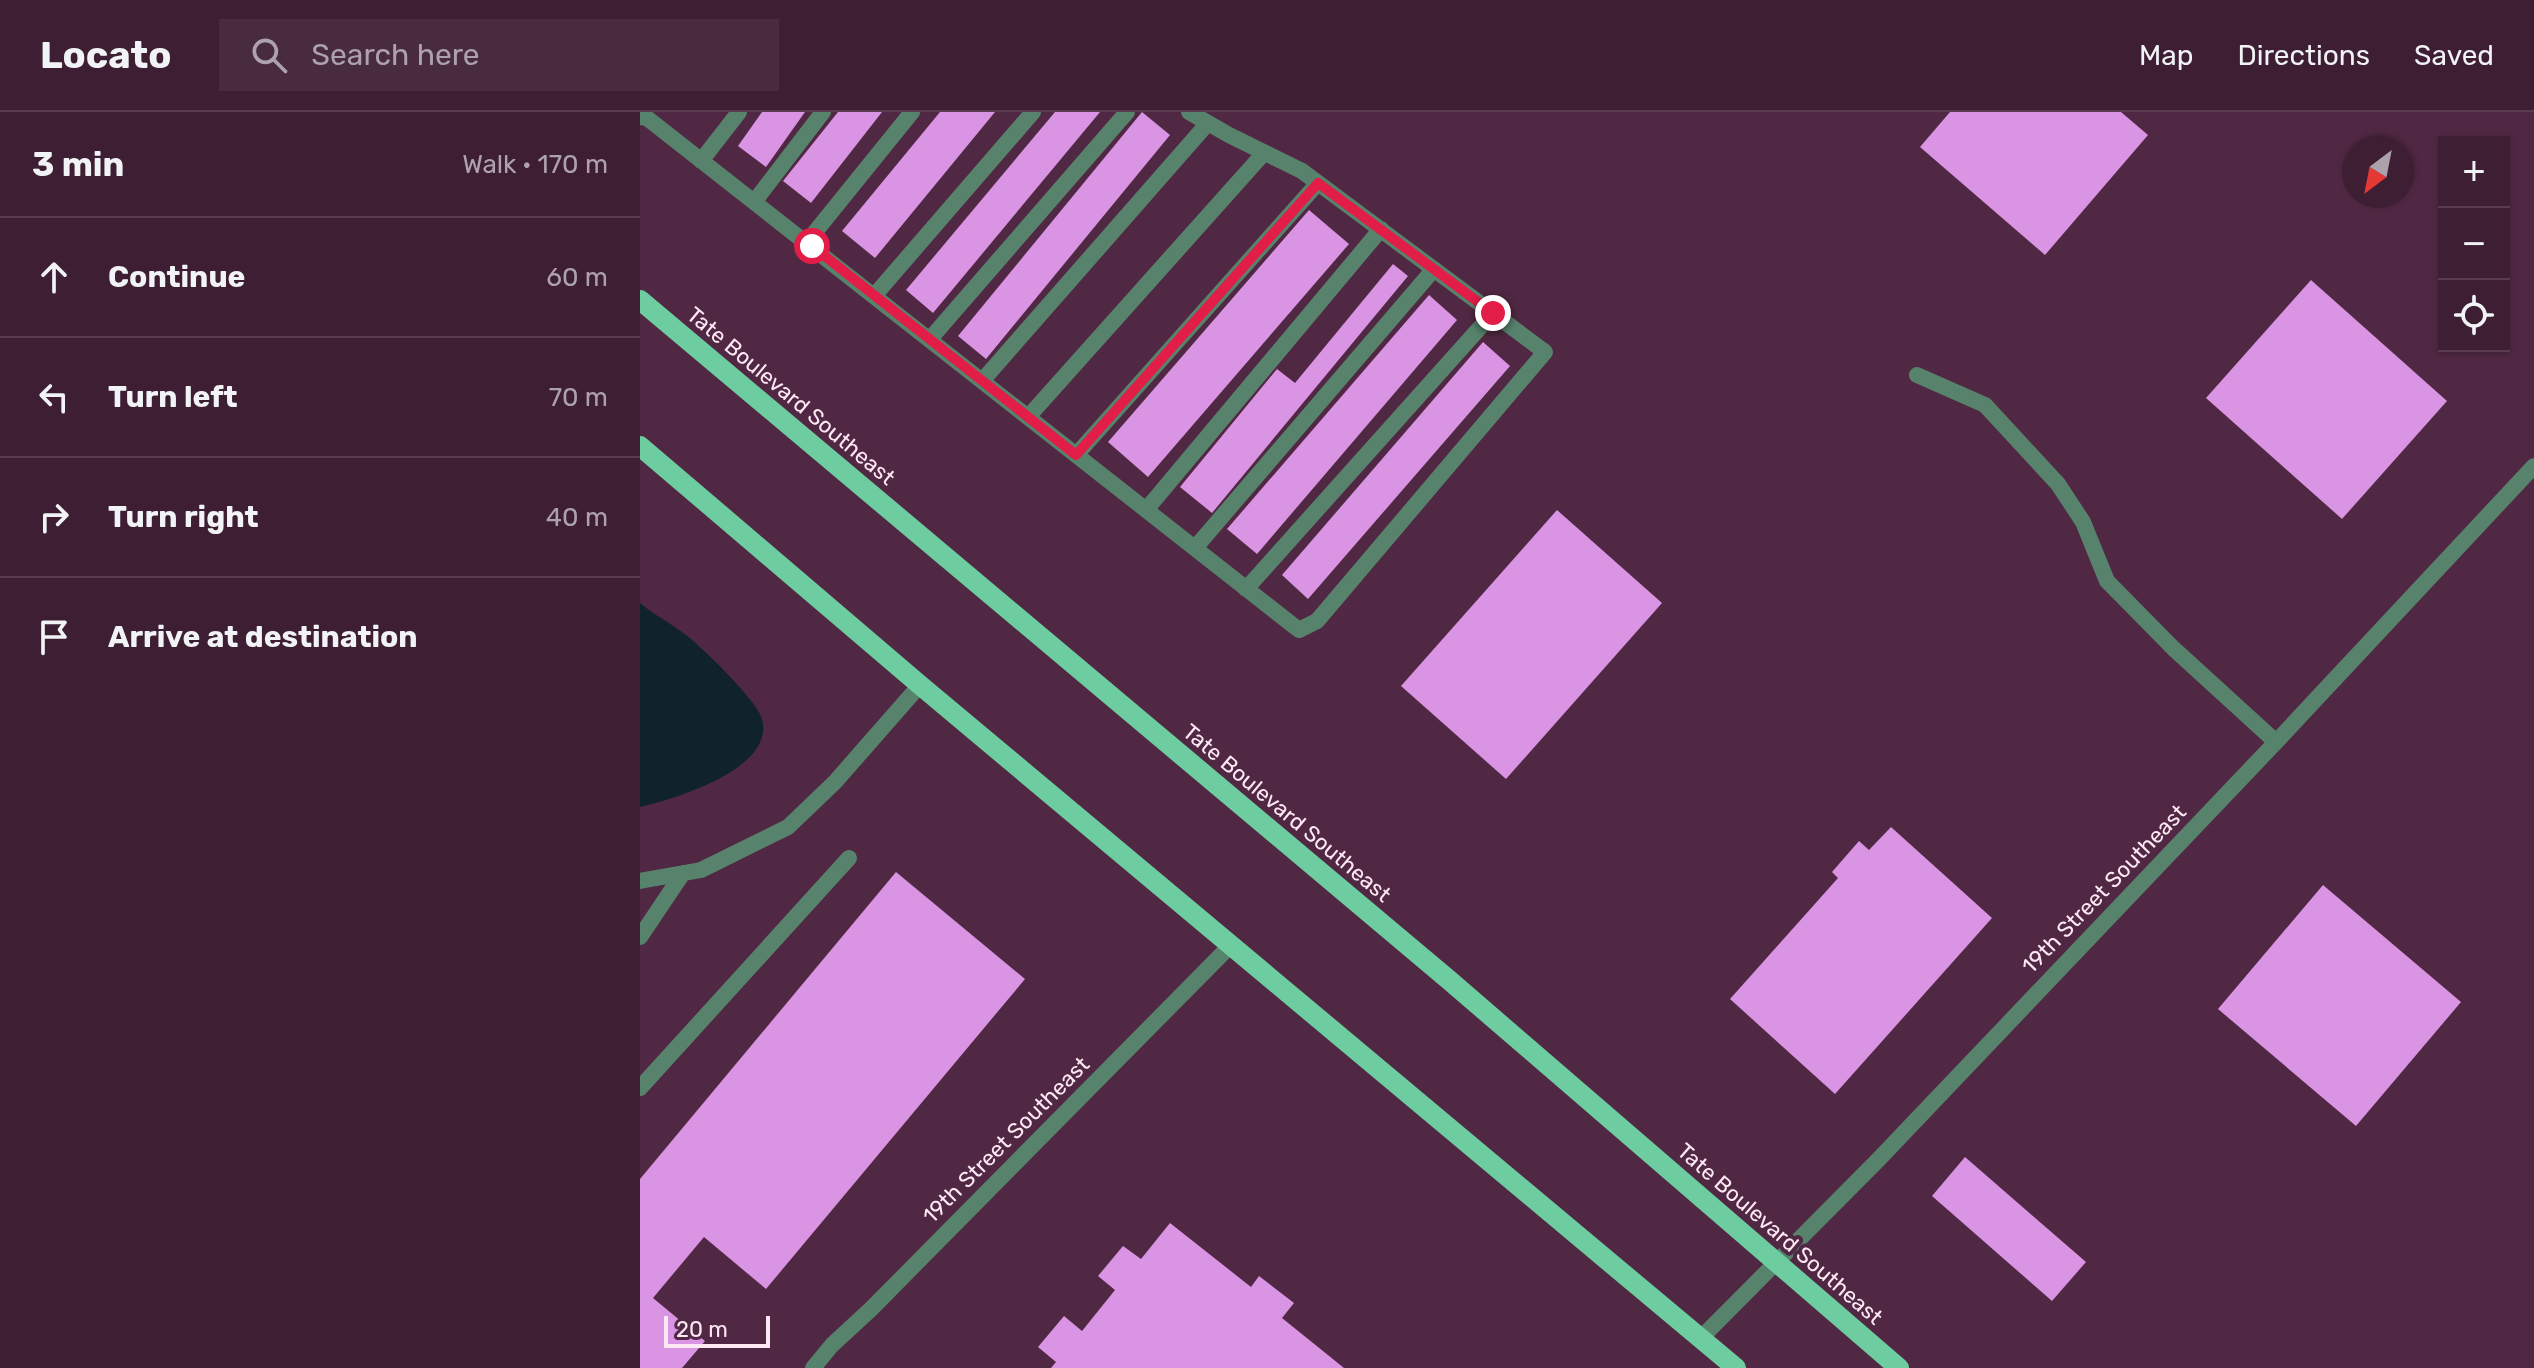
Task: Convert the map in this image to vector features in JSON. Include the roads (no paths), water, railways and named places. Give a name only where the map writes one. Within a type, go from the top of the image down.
[{"type":"main road","name":"Tate Boulevard Southeast","points":[[640,300],[1449,980],[1899,1368]]},
{"type":"main road","points":[[640,446],[920,685],[1736,1368]]},
{"type":"street","points":[[701,161],[739,112]]},
{"type":"street","points":[[754,202],[823,112]]},
{"type":"street","points":[[807,242],[912,112]]},
{"type":"street","points":[[874,296],[1033,112]]},
{"type":"street","points":[[930,339],[1127,112]]},
{"type":"street","points":[[646,116],[1299,630],[1317,621],[1545,352],[1302,171],[1189,112]]},
{"type":"street","points":[[982,381],[1208,123]]},
{"type":"street","points":[[1028,417],[1264,153]]},
{"type":"street","points":[[1076,455],[1318,183]]},
{"type":"street","points":[[1146,510],[1381,229]]},
{"type":"street","points":[[1195,548],[1434,269]]},
{"type":"street","points":[[1246,589],[1493,313]]},
{"type":"street","points":[[1917,375],[1985,405],[2058,484],[2083,522],[2107,581],[2173,648],[2276,742]]},
{"type":"street","name":"19th Street Southeast","points":[[1701,1338],[1878,1160],[2534,466]]},
{"type":"street","points":[[640,881],[701,870],[788,827],[835,782],[920,685]]},
{"type":"street","points":[[640,1088],[849,858]]},
{"type":"street","points":[[640,937],[683,873]]},
{"type":"street","name":"19th Street Southeast","points":[[813,1368],[832,1345],[1232,944]]},
{"type":"water","points":[[640,603],[686,635],[727,673],[761,716],[763,735],[755,751],[740,766],[720,778],[676,797],[640,807]]}]
